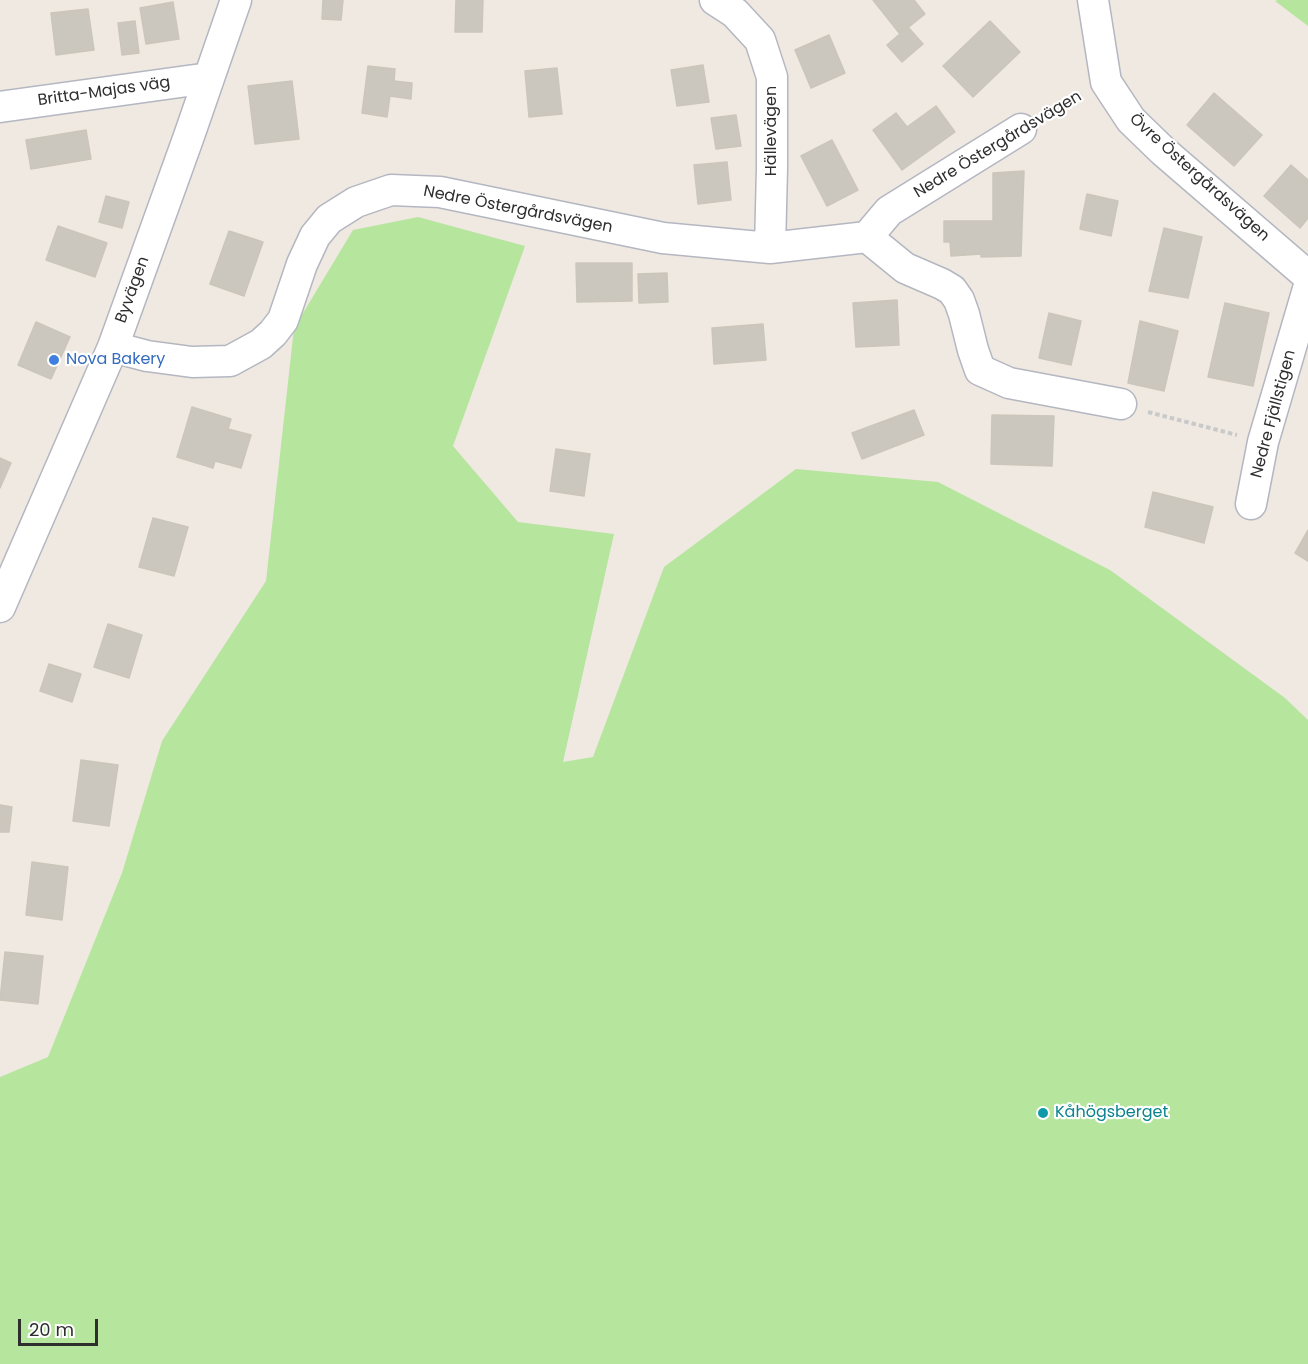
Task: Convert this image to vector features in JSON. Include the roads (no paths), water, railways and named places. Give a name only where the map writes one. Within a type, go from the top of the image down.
[{"type":"street","name":"Byvägen","points":[[0,607],[113,347],[236,0]]},
{"type":"street","name":"Hällevägen","points":[[715,0],[735,13],[760,40],[772,77],[770,248]]},
{"type":"street","name":"Övre Östergårdsvägen","points":[[1093,0],[1106,82],[1131,120],[1163,151],[1308,276]]},
{"type":"street","name":"Britta-Majas väg","points":[[0,107],[209,78]]},
{"type":"street","name":"Nedre Östergårdsvägen","points":[[113,347],[147,356],[192,362],[230,361],[261,344],[283,320],[302,264],[315,236],[329,219],[356,202],[391,190],[440,192],[663,237],[770,248],[867,237],[889,210],[1021,129]]},
{"type":"street","points":[[867,237],[905,268],[952,290],[964,314],[980,370],[1009,383],[1121,404]]},
{"type":"street","name":"Nedre Fjällstigen","points":[[1251,504],[1263,442],[1308,289]]},
{"type":"place","name":"Nova Bakery","points":[[54,360]]},
{"type":"place","name":"Kåhögsberget","points":[[1043,1113]]}]
